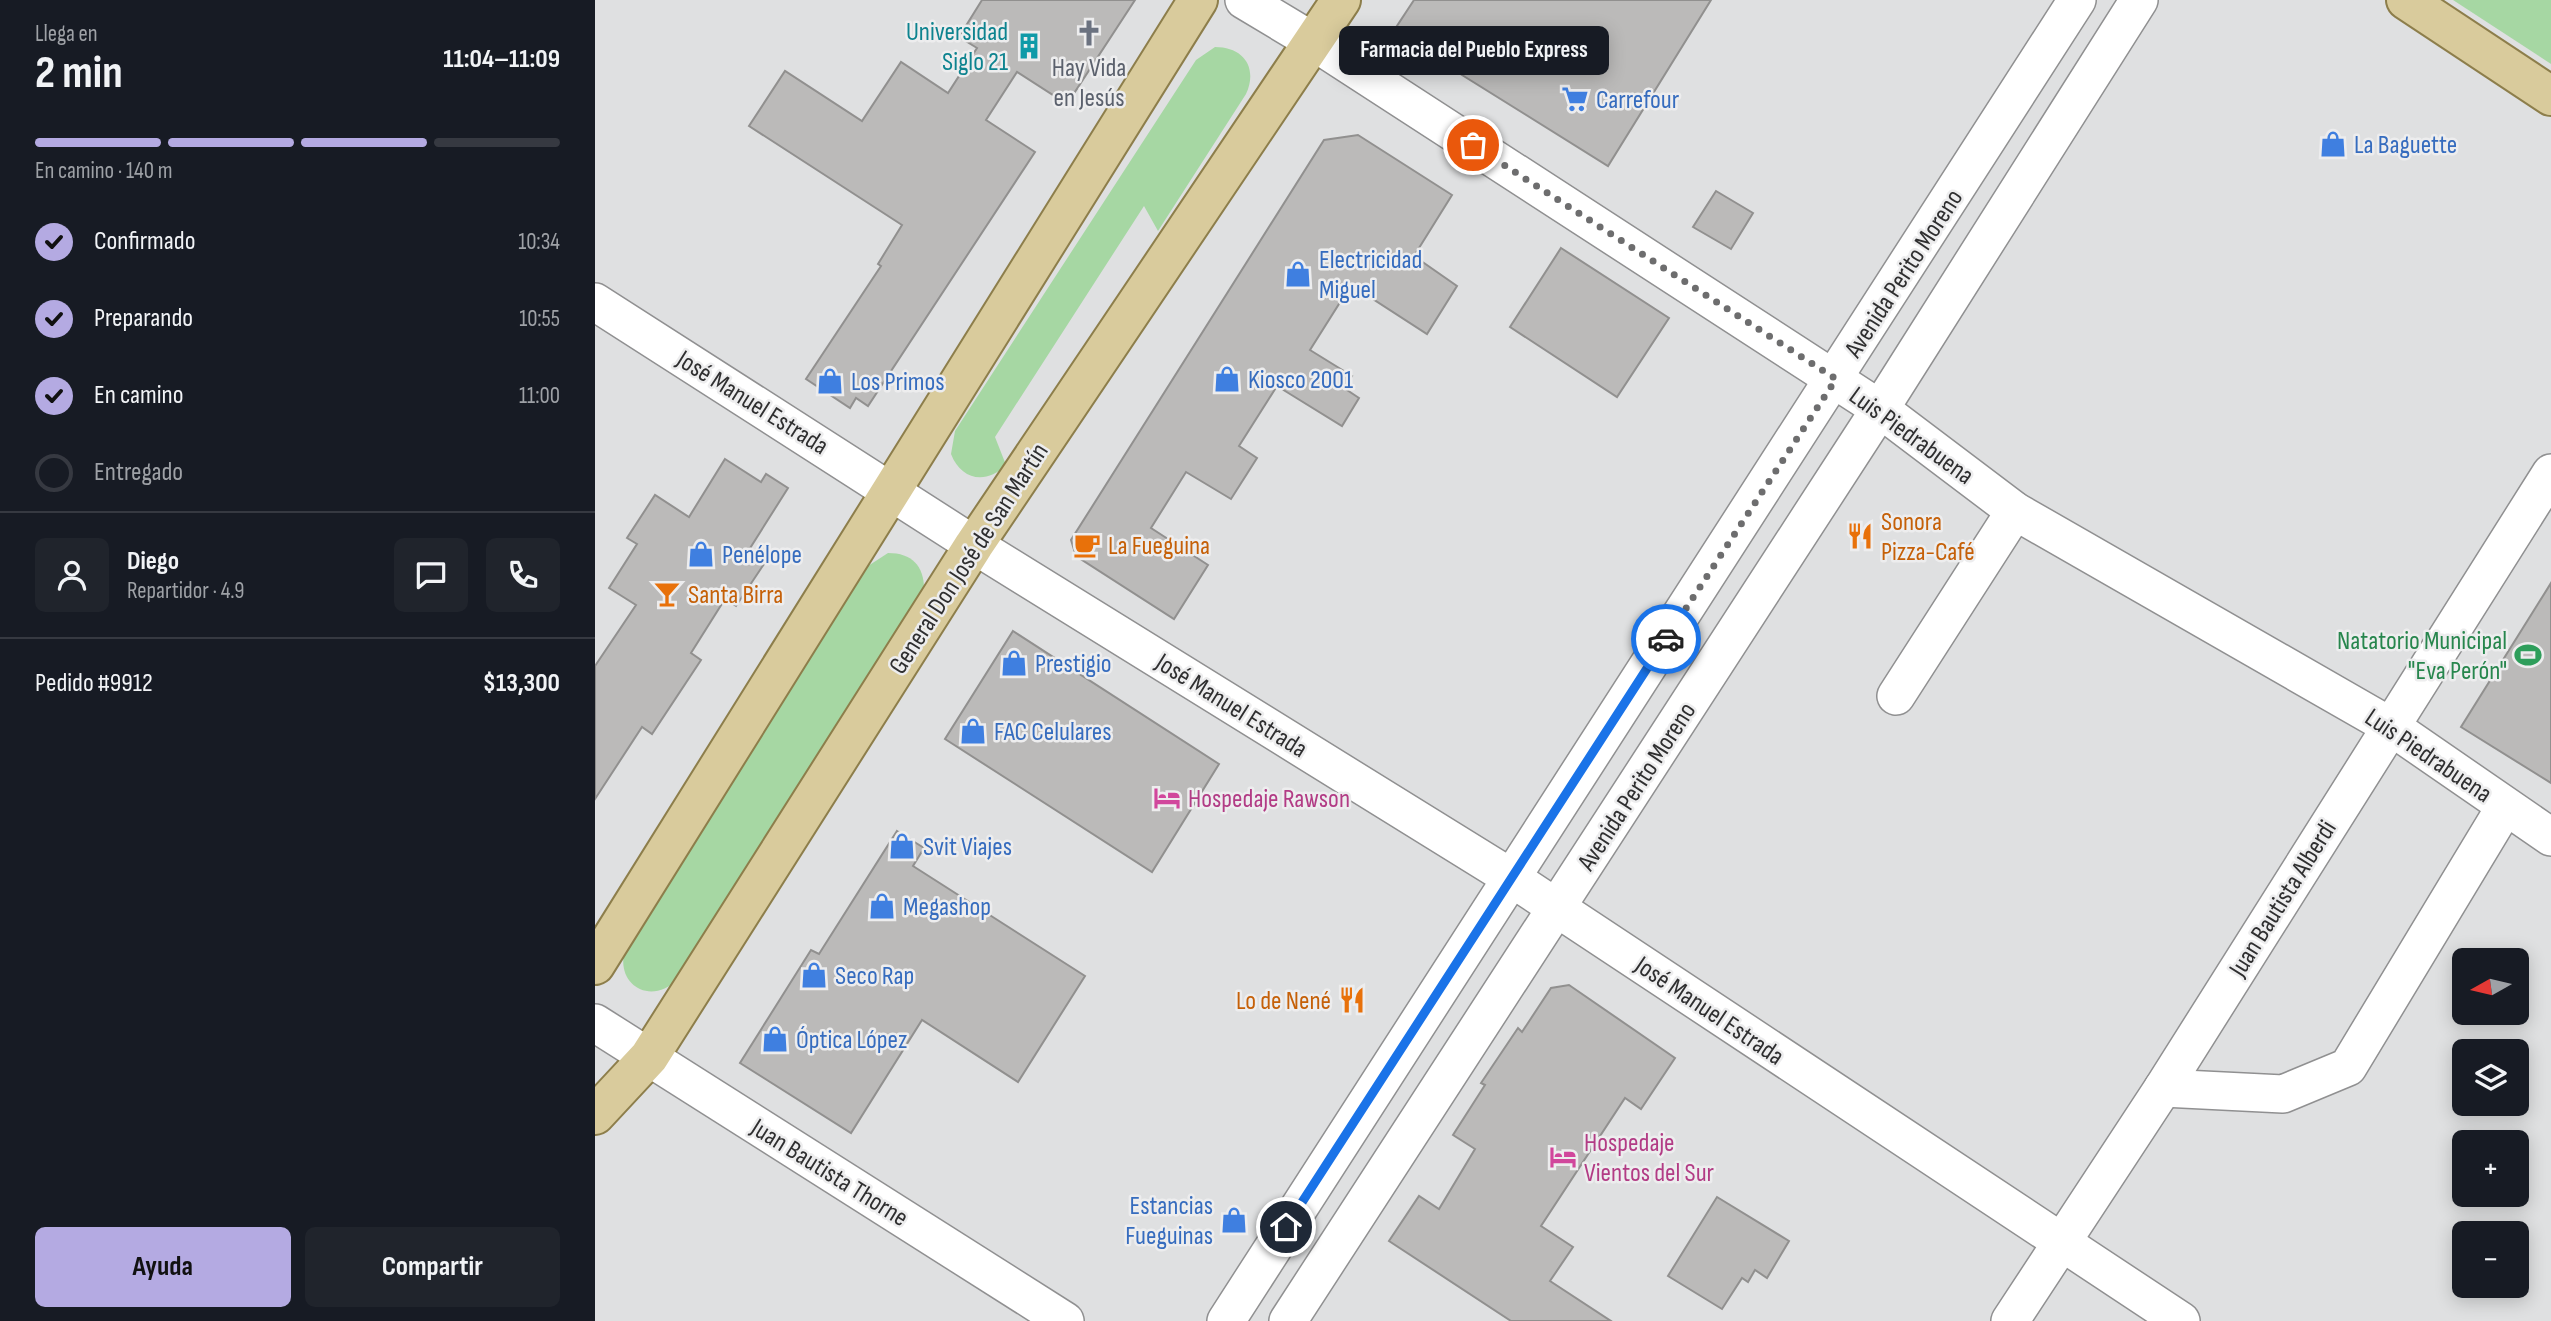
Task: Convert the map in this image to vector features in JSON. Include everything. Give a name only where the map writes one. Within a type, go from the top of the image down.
[{"type":"main road","points":[[595,965],[894,491],[1198,0]]},
{"type":"main road","name":"General Don José de San Martín","points":[[595,1115],[649,1057],[974,545],[1341,0]]},
{"type":"main road","points":[[2406,0],[2551,96]]},
{"type":"street","name":"Luis Piedrabuena","points":[[1244,0],[1314,42],[1836,379],[2015,511],[2390,726],[2551,837]]},
{"type":"street","name":"Avenida Perito Moreno","points":[[1226,1321],[1510,877],[1836,379],[2077,0]]},
{"type":"street","name":"Avenida Perito Moreno","points":[[1287,1321],[1880,409],[2139,0]]},
{"type":"street","name":"José Manuel Estrada","points":[[595,302],[894,491],[974,545],[1510,877],[2059,1243],[2181,1321]]},
{"type":"street","name":"Juan Bautista Alberdi","points":[[2010,1321],[2163,1088],[2551,473]]},
{"type":"street","points":[[1896,696],[2015,511]]},
{"type":"street","points":[[2163,1088],[2283,1094],[2348,1067],[2505,807]]},
{"type":"street","name":"Juan Bautista Thorne","points":[[595,1023],[1065,1321]]},
{"type":"green space","points":[[2453,0],[2551,0],[2551,64]]},
{"type":"green space","points":[[1215,47],[1234,51],[1246,61],[1250,76],[1246,94],[1158,231],[1144,206],[995,437],[1006,465],[982,477],[975,477],[961,470],[951,454],[955,431],[1196,60]]},
{"type":"green space","points":[[888,553],[904,555],[915,562],[922,574],[924,589],[678,979],[656,991],[645,991],[636,987],[624,970],[623,958],[627,944],[868,566]]},
{"type":"building","points":[[982,0],[1135,0],[1067,104],[1017,72],[986,120],[1035,152],[868,406],[856,398],[850,408],[806,379],[881,266],[878,264],[902,225],[749,126],[785,71],[862,121],[901,62],[948,93],[977,48],[959,37]]},
{"type":"building","name":"Carrefour","points":[[1414,0],[1711,0],[1608,166],[1393,32]]},
{"type":"building","points":[[1358,135],[1452,195],[1414,256],[1457,286],[1427,334],[1351,285],[1310,350],[1352,376],[1344,388],[1359,398],[1342,426],[1277,386],[1239,446],[1257,458],[1231,499],[1186,472],[1151,528],[1208,565],[1174,619],[1076,556],[1071,540],[1324,140]]},
{"type":"building","points":[[1716,191],[1753,213],[1731,249],[1693,227]]},
{"type":"building","points":[[1561,248],[1669,318],[1617,397],[1510,327]]},
{"type":"building","points":[[725,459],[761,482],[766,474],[788,488],[747,553],[764,564],[736,606],[725,599],[691,653],[701,660],[652,734],[642,727],[595,799],[595,666],[636,605],[609,588],[637,544],[627,538],[655,495],[689,517]]},
{"type":"building","name":"Natatorio Municipal \"Eva Perón\"","points":[[2551,583],[2551,783],[2461,727]]},
{"type":"building","points":[[1013,631],[1219,764],[1152,872],[945,739]]},
{"type":"building","points":[[897,831],[924,848],[913,866],[1085,976],[1018,1082],[922,1020],[851,1133],[740,1063],[811,950],[819,954]]},
{"type":"building","points":[[1569,985],[1675,1058],[1641,1109],[1625,1098],[1541,1226],[1573,1247],[1550,1281],[1611,1321],[1511,1321],[1389,1241],[1419,1196],[1439,1209],[1475,1149],[1453,1135],[1485,1085],[1481,1083],[1518,1028],[1522,1032],[1551,988]]},
{"type":"building","points":[[1717,1197],[1789,1241],[1767,1278],[1755,1270],[1748,1282],[1742,1278],[1722,1309],[1668,1276]]},
{"type":"way so far","points":[[1473,145],[1836,379],[1666,639]]},
{"type":"place","name":"Hay Vida en Jesús","points":[[1089,33]]},
{"type":"place","name":"Universidad Siglo 21","points":[[1029,46]]},
{"type":"place","name":"Carrefour","points":[[1575,99]]},
{"type":"place","name":"La Baguette","points":[[2333,144]]},
{"type":"place","name":"Farmacia del Pueblo Express","points":[[1473,145]]},
{"type":"place","name":"Electricidad Miguel","points":[[1298,274]]},
{"type":"place","name":"Kiosco 2001","points":[[1227,379]]},
{"type":"place","name":"Los Primos","points":[[830,381]]},
{"type":"place","name":"Sonora Pizza-Café","points":[[1860,536]]},
{"type":"place","name":"La Fueguina","points":[[1087,545]]},
{"type":"place","name":"Penélope","points":[[701,554]]},
{"type":"place","name":"Santa Birra","points":[[667,594]]},
{"type":"place","name":"Natatorio Municipal \"Eva Perón\"","points":[[2528,655]]},
{"type":"place","name":"Prestigio","points":[[1014,663]]},
{"type":"place","name":"FAC Celulares","points":[[973,731]]},
{"type":"place","name":"Hospedaje Rawson","points":[[1167,798]]},
{"type":"place","name":"Svit Viajes","points":[[902,846]]},
{"type":"place","name":"Megashop","points":[[882,906]]},
{"type":"place","name":"Seco Rap","points":[[814,975]]},
{"type":"place","name":"Lo de Nené","points":[[1352,1000]]},
{"type":"place","name":"Óptica López","points":[[775,1039]]},
{"type":"place","name":"Hospedaje Vientos del Sur","points":[[1563,1157]]},
{"type":"place","name":"Estancias Fueguinas","points":[[1234,1220]]},
{"type":"route","points":[[1286,1227],[1666,639]]}]
